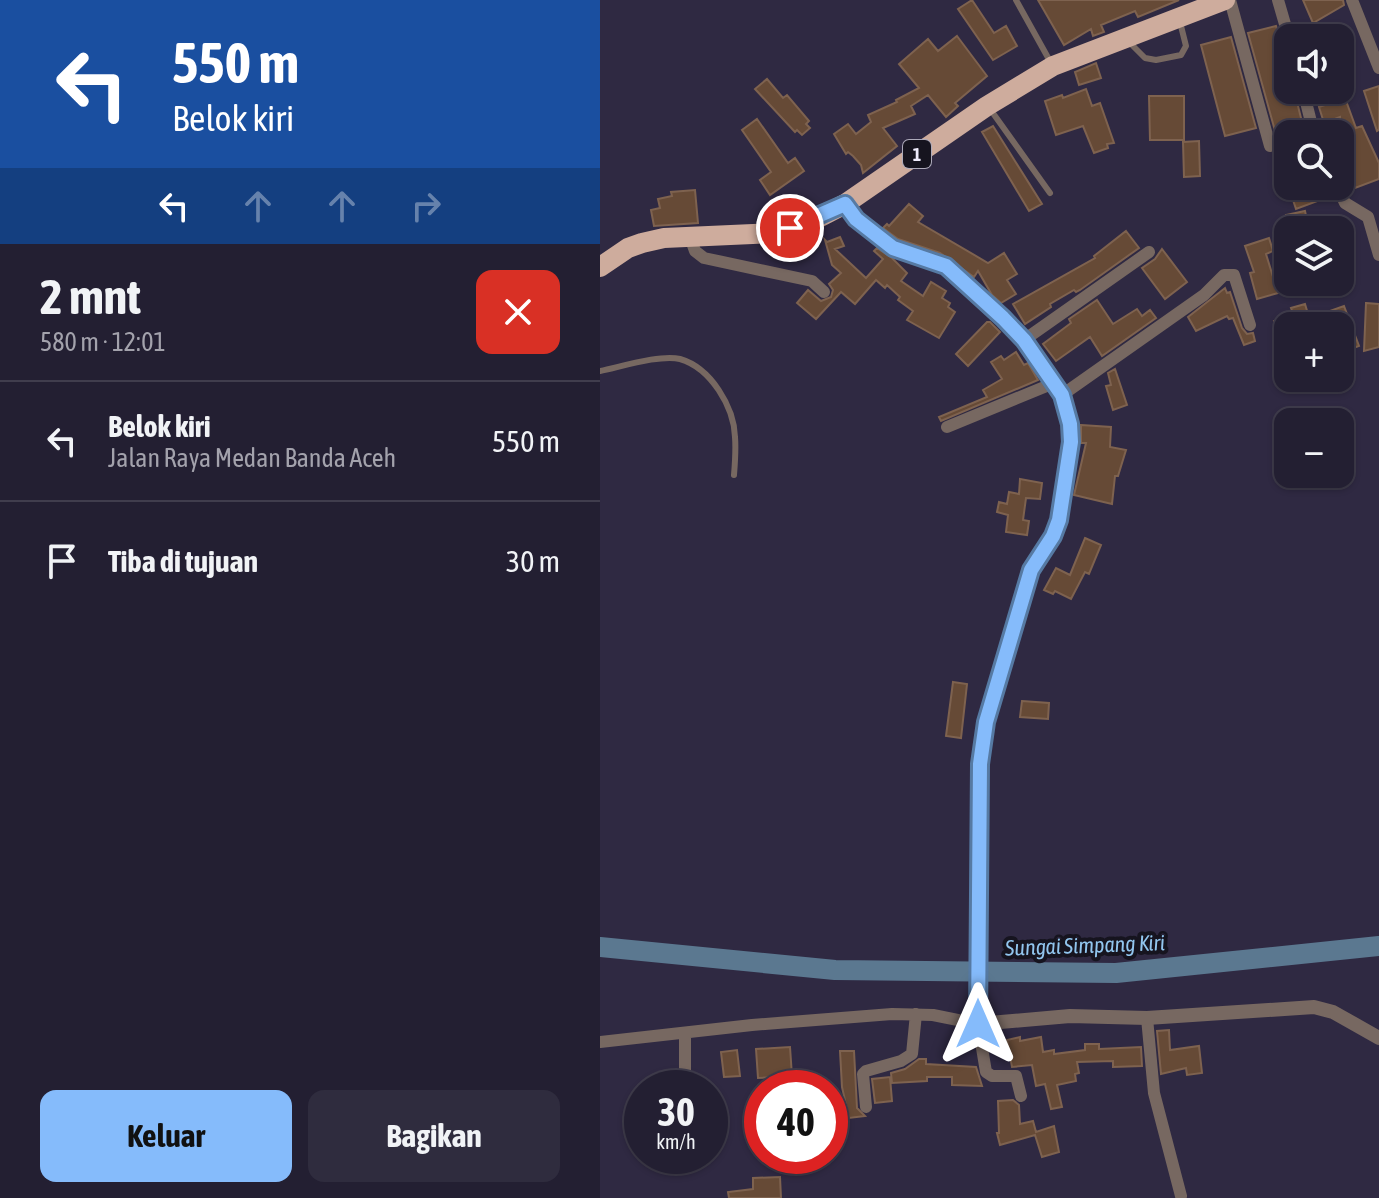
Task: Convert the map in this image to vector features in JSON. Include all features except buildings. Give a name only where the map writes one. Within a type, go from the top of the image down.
[{"type":"highway","name":"1","points":[[600,267],[628,248],[664,238],[773,233],[818,218],[845,204],[987,106],[1053,66],[1228,0]]},
{"type":"street","points":[[1228,0],[1270,146]]},
{"type":"street","points":[[1278,0],[1285,24]]},
{"type":"street","points":[[1352,0],[1379,68]]},
{"type":"street","points":[[1344,200],[1368,217],[1379,255]]},
{"type":"street","points":[[845,204],[856,219],[893,248],[946,266],[1024,340],[1058,389],[1070,424],[1071,442],[1059,520],[1053,536],[1031,570],[986,722],[980,764],[978,1018],[986,1072],[992,1076],[1016,1076],[1021,1096]]},
{"type":"street","points":[[690,237],[695,251],[704,258],[812,281],[824,292]]},
{"type":"street","points":[[1024,340],[1149,252]]},
{"type":"street","points":[[947,427],[1058,389],[1204,295],[1224,275],[1234,275],[1250,325]]},
{"type":"street","points":[[600,1042],[752,1025],[892,1014],[978,1018],[1147,1018],[1314,1007],[1333,1012],[1379,1038]]},
{"type":"street","points":[[866,1107],[863,1074],[912,1054],[916,1014]]},
{"type":"street","points":[[1147,1018],[1154,1093],[1181,1196]]},
{"type":"street","points":[[685,1033],[685,1070]]},
{"type":"lane","points":[[1016,0],[1053,66]]},
{"type":"lane","points":[[1124,37],[1145,58],[1173,58],[1181,55],[1186,46],[1179,19]]},
{"type":"lane","points":[[987,106],[1050,193]]},
{"type":"lane","points":[[600,371],[636,362],[680,359],[707,374],[725,402],[735,435],[734,475]]},
{"type":"waterway","name":"Sungai Simpang Kiri","points":[[600,947],[835,970],[1116,973],[1379,946]]},
{"type":"route","points":[[790,228],[845,204],[856,219],[893,248],[946,266],[1024,340],[1062,395],[1070,424],[1071,442],[1059,520],[1053,536],[1031,570],[986,722],[980,764],[978,1024]]}]
